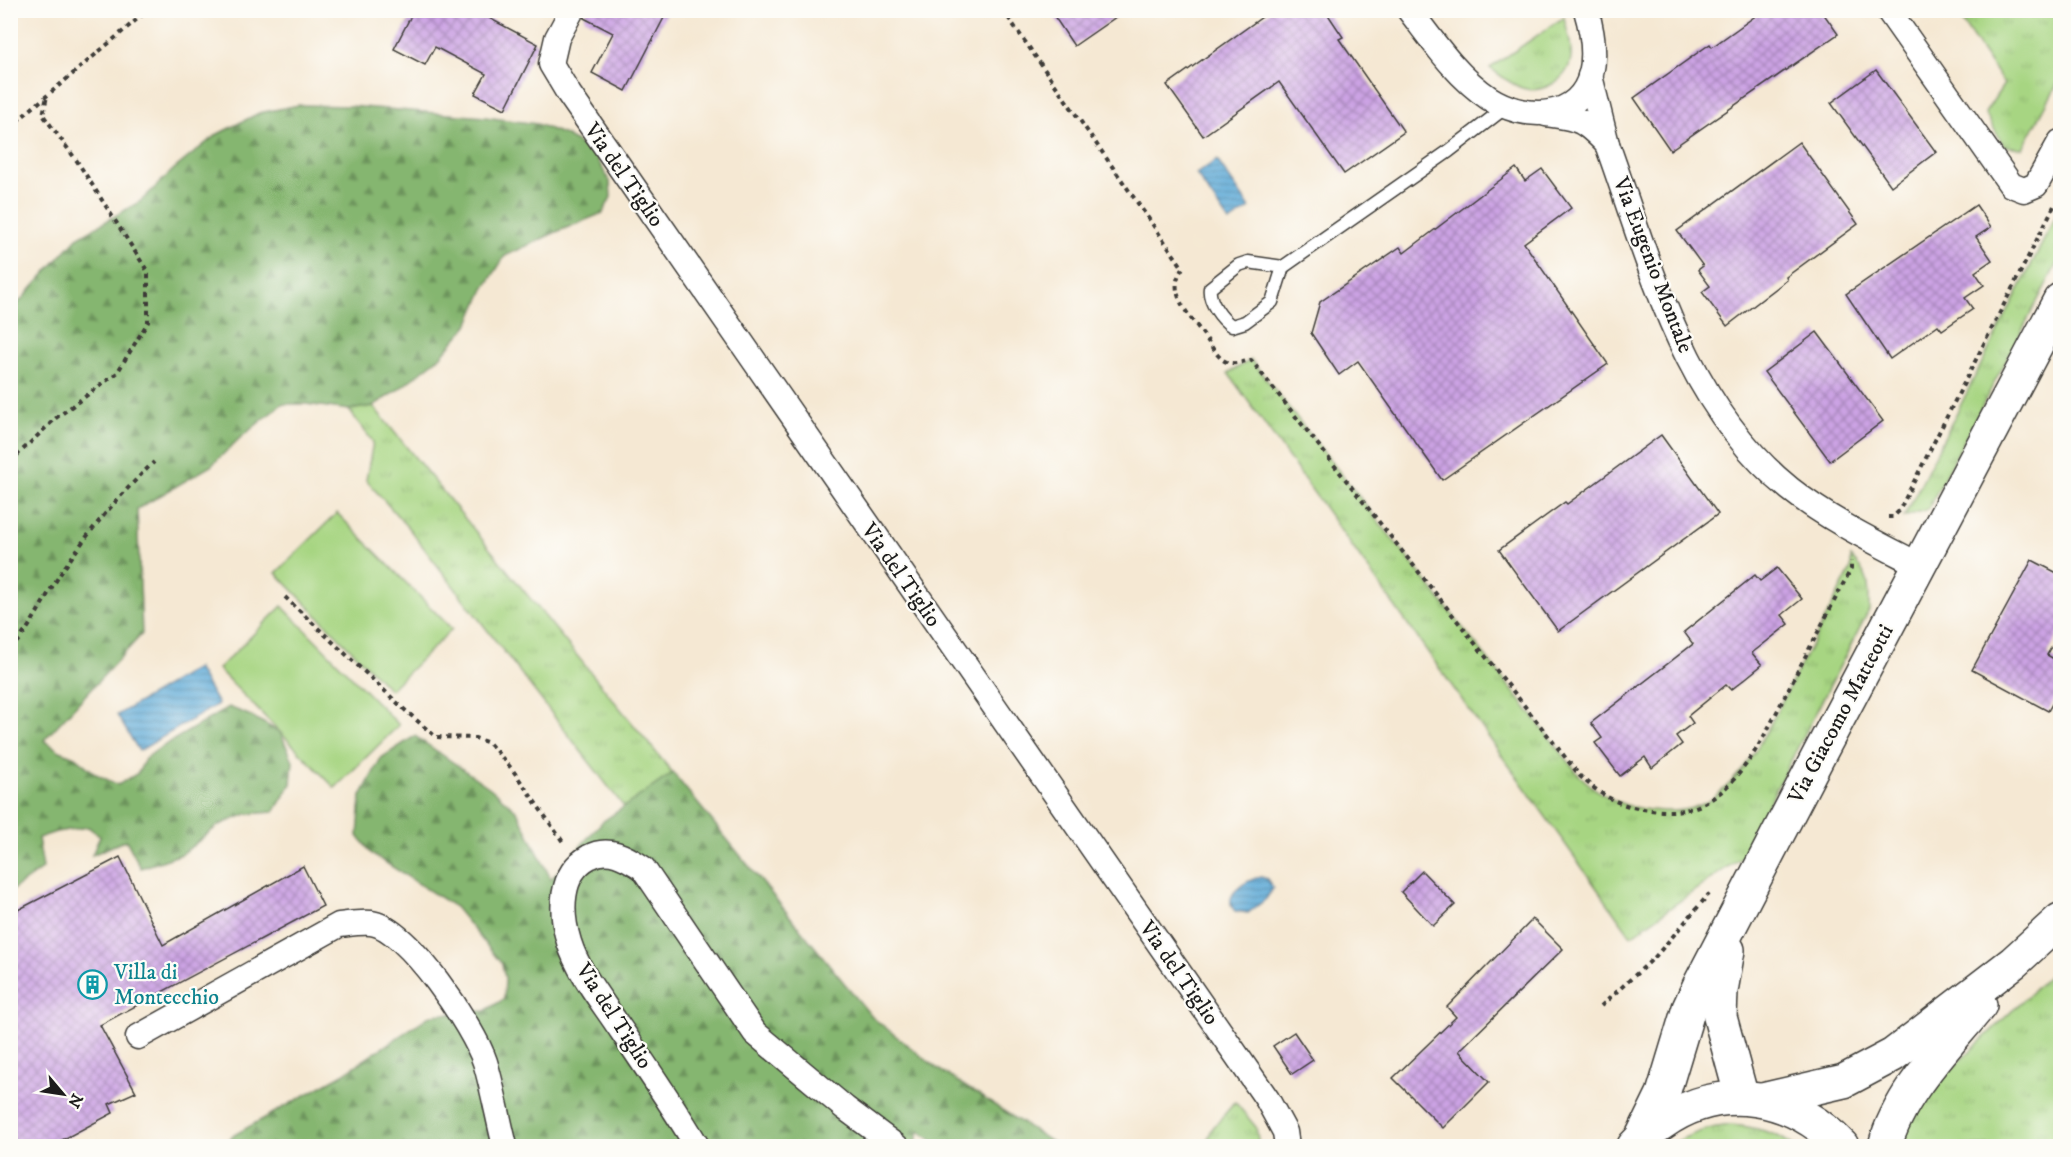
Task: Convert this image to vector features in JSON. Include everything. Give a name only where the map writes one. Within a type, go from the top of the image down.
[{"type":"main road","name":"Via Giacomo Matteotti","points":[[1638,1142],[1664,1094],[1689,1008],[1821,751],[2061,300]]},
{"type":"main road","points":[[1744,902],[1728,951],[1720,991],[1720,1017],[1752,1099]]},
{"type":"main road","points":[[1638,1142],[1679,1111],[1692,1105],[1717,1100],[1752,1099],[1844,1081],[1893,1055],[2014,962],[2061,920]]},
{"type":"main road","points":[[1885,1146],[1889,1131],[1905,1100],[2014,962]]},
{"type":"main road","points":[[1752,1099],[1789,1108],[1810,1119],[1842,1146]]},
{"type":"street","name":"Via del Tiglio","points":[[572,10],[557,38],[551,64],[569,94],[1267,1099],[1290,1142]]},
{"type":"street","name":"Via Eugenio Montale","points":[[1409,10],[1462,75],[1488,97],[1506,107],[1532,114],[1577,119],[1588,125],[1607,144]]},
{"type":"street","name":"Via Eugenio Montale","points":[[1540,114],[1565,109],[1579,96],[1590,76],[1594,52],[1586,10]]},
{"type":"street","points":[[1888,10],[2011,185],[2021,190],[2029,190],[2039,182],[2061,142]]},
{"type":"street","name":"Via Eugenio Montale","points":[[1590,76],[1607,144],[1653,276],[1700,380],[1734,431],[1746,447],[1789,489],[1845,526],[1919,565]]},
{"type":"street","points":[[578,862],[596,853],[621,854],[643,868],[755,1033],[845,1108],[896,1146]]},
{"type":"street","name":"Via del Tiglio","points":[[578,862],[567,880],[564,905],[569,942],[584,975],[698,1146]]},
{"type":"street","points":[[138,1038],[339,925],[372,923],[393,932],[413,952],[470,1027],[484,1060],[505,1146]]},
{"type":"lane","points":[[1283,267],[1258,262],[1239,265],[1210,288],[1210,300],[1228,324],[1238,326],[1272,302],[1283,267],[1449,151],[1506,107]]},
{"type":"path","points":[[10,127],[148,10]]},
{"type":"path","points":[[1003,10],[1183,268]]},
{"type":"path","points":[[10,462],[56,418],[117,374],[148,322],[148,272],[77,161],[43,115],[47,96]]},
{"type":"path","points":[[1883,517],[1893,517],[1899,511],[2048,221],[2056,200]]},
{"type":"path","points":[[1215,352],[1230,363],[1251,360],[1580,776],[1606,798],[1620,803],[1656,811],[1682,811],[1705,803],[1729,784],[1747,764],[1779,707],[1851,569],[1851,557]]},
{"type":"path","points":[[10,649],[33,622],[54,584],[78,549],[124,491],[154,462]]},
{"type":"path","points":[[285,597],[436,737],[475,738],[489,743],[512,769],[578,862]]},
{"type":"path","points":[[1601,1006],[1655,957],[1711,892]]},
{"type":"green space","points":[[1955,11],[2060,11],[2060,79],[2023,148],[2004,146],[1985,113],[2004,84]]},
{"type":"green space","points":[[1564,17],[1571,58],[1565,73],[1553,84],[1538,89],[1522,88],[1509,82],[1490,68]]},
{"type":"green space","points":[[299,105],[350,106],[485,117],[537,124],[565,135],[594,153],[610,182],[611,197],[603,213],[505,256],[484,289],[468,325],[440,357],[398,390],[373,406],[349,410],[306,404],[282,404],[240,438],[211,466],[137,509],[142,634],[44,740],[60,751],[75,757],[96,774],[118,785],[138,773],[145,759],[158,749],[229,707],[280,732],[293,761],[291,784],[274,812],[247,814],[219,825],[182,854],[141,868],[126,840],[92,855],[100,836],[88,827],[56,832],[38,838],[43,868],[11,891],[11,311],[77,238],[141,201],[174,169],[216,135],[259,113]]},
{"type":"green space","points":[[2060,208],[2060,258],[1928,509],[1904,517]]},
{"type":"green space","points":[[1251,360],[1580,776],[1601,793],[1625,805],[1659,811],[1690,809],[1705,803],[1734,779],[1768,730],[1851,569],[1851,557],[1865,575],[1869,593],[1869,610],[1742,858],[1631,936],[1228,373]]},
{"type":"green space","points":[[373,406],[673,773],[624,807],[410,530],[366,480],[373,442],[349,410]]},
{"type":"green space","points":[[337,513],[452,629],[390,690],[276,573]]},
{"type":"green space","points":[[282,606],[399,725],[335,788],[218,669]]},
{"type":"green space","points":[[415,736],[490,788],[517,811],[551,879],[602,822],[673,773],[872,1017],[938,1069],[1058,1146],[939,1146],[919,1131],[915,1146],[223,1146],[234,1135],[343,1074],[431,1015],[485,1011],[504,999],[505,978],[502,964],[455,907],[372,854],[358,836],[361,796],[381,758]]},
{"type":"green space","points":[[2060,965],[2060,1146],[1897,1146],[1914,1116],[1945,1075]]},
{"type":"green space","points":[[1235,1102],[1256,1127],[1259,1146],[1205,1146],[1212,1129]]},
{"type":"green space","points":[[1731,1125],[1764,1131],[1794,1146],[1669,1146],[1699,1132]]},
{"type":"water","points":[[1217,160],[1250,208],[1229,222],[1196,174]]},
{"type":"water","points":[[197,668],[218,704],[139,751],[117,715]]},
{"type":"water","points":[[1261,877],[1267,879],[1273,888],[1266,899],[1248,913],[1235,911],[1231,905],[1233,894],[1242,885]]},
{"type":"building","points":[[414,10],[474,10],[538,44],[505,109],[475,94],[486,74],[435,47],[425,65],[394,49]]},
{"type":"building","points":[[586,10],[668,10],[626,91],[592,73],[613,33],[584,18]]},
{"type":"building","points":[[1050,10],[1126,10],[1074,46]]},
{"type":"building","points":[[1272,10],[1325,10],[1343,37],[1339,39],[1404,132],[1344,174],[1279,82],[1203,136],[1167,85]]},
{"type":"building","points":[[1764,10],[1821,10],[1838,34],[1670,150],[1634,98],[1710,44],[1712,47]]},
{"type":"building","points":[[1876,70],[1936,152],[1891,186],[1831,103]]},
{"type":"building","points":[[1799,142],[1858,224],[1786,277],[1787,280],[1727,326],[1702,292],[1710,286],[1698,270],[1703,266],[1677,231]]},
{"type":"building","points":[[1516,168],[1525,181],[1542,169],[1571,208],[1524,243],[1608,364],[1442,480],[1358,361],[1339,375],[1311,333],[1320,302],[1400,247],[1404,253]]},
{"type":"building","points":[[1976,205],[1991,227],[1976,237],[1992,260],[1975,272],[1984,285],[1965,298],[1973,309],[1942,330],[1938,325],[1890,359],[1846,294]]},
{"type":"building","points":[[1817,332],[1883,421],[1830,461],[1764,372]]},
{"type":"building","points":[[1661,435],[1718,514],[1558,631],[1499,550],[1565,502],[1567,504]]},
{"type":"building","points":[[2032,560],[2061,575],[2061,631],[2047,655],[2061,663],[2061,688],[2048,711],[1972,670]]},
{"type":"building","points":[[1777,568],[1802,599],[1782,615],[1789,624],[1752,653],[1762,665],[1731,690],[1726,685],[1688,716],[1693,723],[1676,736],[1682,744],[1652,768],[1645,757],[1620,776],[1595,743],[1602,738],[1591,723],[1693,644],[1684,632],[1755,575],[1760,581]]},
{"type":"building","name":"Villa di Montecchio","points":[[120,857],[163,945],[303,866],[323,906],[100,1025],[136,1092],[109,1104],[113,1113],[51,1146],[10,1146],[10,914]]},
{"type":"building","points":[[1422,871],[1455,905],[1433,926],[1401,892]]},
{"type":"building","points":[[1533,919],[1563,949],[1459,1051],[1489,1082],[1443,1128],[1393,1078],[1456,1017],[1447,1007]]},
{"type":"building","points":[[1294,1032],[1313,1060],[1292,1074],[1273,1046]]},
{"type":"place","name":"Villa di Montecchio","points":[[93,985]]}]
